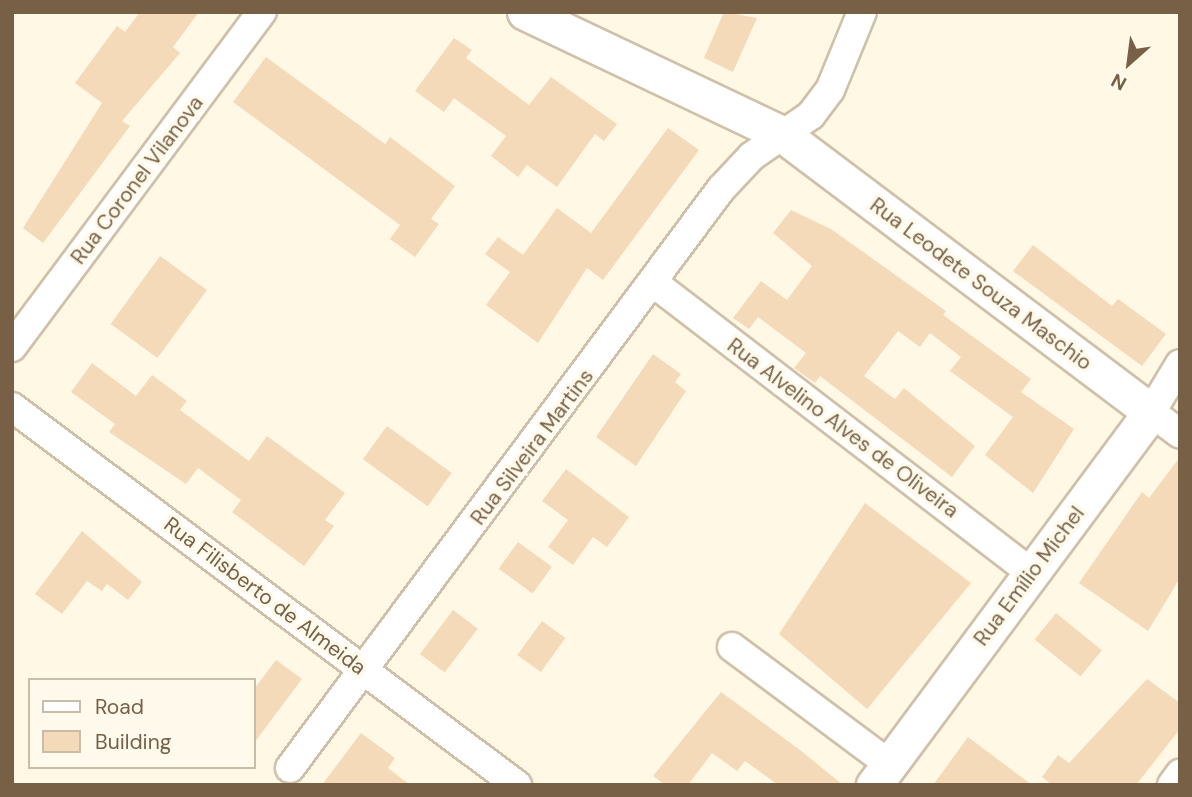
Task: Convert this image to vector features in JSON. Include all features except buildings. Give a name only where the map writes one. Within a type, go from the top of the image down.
[{"type":"street","name":"Rua Coronel Vilanova","points":[[12,347],[262,12]]},
{"type":"street","name":"Rua Leodete Souza Maschio","points":[[525,12],[782,134],[1180,433]]},
{"type":"street","name":"Rua Silveira Martins","points":[[290,768],[655,284],[721,189],[782,134],[811,115],[830,90],[862,12]]},
{"type":"street","name":"Rua Alvelino Alves de Oliveira","points":[[655,284],[1031,572]]},
{"type":"street","name":"Rua Emílio Michel","points":[[881,774],[1151,412],[1180,364]]},
{"type":"street","name":"Rua Filisberto de Almeida","points":[[12,407],[517,785]]},
{"type":"street","points":[[732,648],[881,774]]},
{"type":"street","points":[[1172,785],[1180,774]]}]
